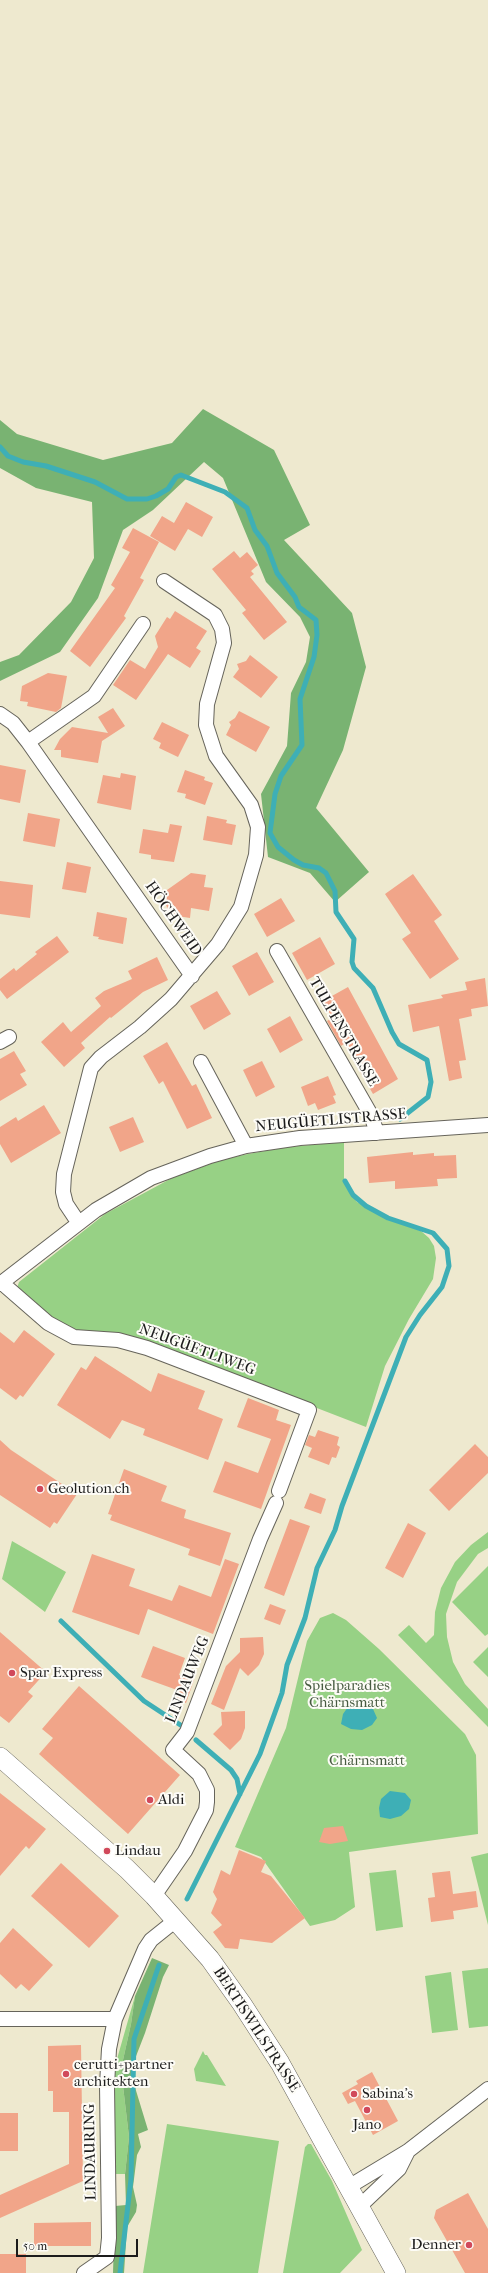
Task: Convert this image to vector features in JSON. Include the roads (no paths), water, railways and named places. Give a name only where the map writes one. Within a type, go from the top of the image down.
[{"type":"main road","name":"BERTISWILSTRASSE","points":[[0,1757],[127,1869],[176,1920],[227,1982],[262,2033],[350,2186],[378,2243],[396,2273]]},
{"type":"street","name":"HÖCHWEID","points":[[0,714],[12,723],[28,742],[192,976],[218,944],[241,907],[256,855],[258,827],[252,805],[245,793],[216,756],[206,725],[207,704],[224,643],[222,629],[215,615],[164,581]]},
{"type":"street","points":[[28,742],[94,696],[143,624]]},
{"type":"street","name":"TULPENSTRASSE","points":[[277,951],[371,1115],[377,1133]]},
{"type":"street","points":[[78,1222],[66,1204],[63,1192],[64,1174],[91,1068],[101,1057],[140,1027],[192,976]]},
{"type":"street","points":[[201,1062],[246,1146]]},
{"type":"street","name":"NEUGÜETLISTRASSE","points":[[1,1284],[78,1222],[151,1178],[210,1156],[246,1146],[300,1138],[488,1125]]},
{"type":"street","name":"NEUGÜETLIWEG","points":[[1,1284],[48,1323],[74,1337],[118,1340],[147,1348],[309,1410],[278,1497]]},
{"type":"street","name":"LINDAUWEG","points":[[154,1896],[185,1851],[206,1810],[207,1790],[199,1774],[173,1750],[187,1732],[260,1539],[278,1497]]},
{"type":"street","name":"LINDAURING","points":[[84,2273],[106,2257],[109,2238],[107,2085],[109,2049],[115,2019],[145,1949],[151,1940],[176,1920]]},
{"type":"street","points":[[0,2019],[115,2019]]},
{"type":"street","points":[[350,2186],[408,2151],[488,2089]]},
{"type":"street","points":[[360,2206],[399,2169],[408,2151]]},
{"type":"water","points":[[360,1702],[373,1709],[377,1718],[372,1725],[362,1730],[351,1729],[341,1724],[343,1714],[348,1707]]},
{"type":"water","points":[[390,1791],[405,1793],[411,1800],[409,1809],[401,1816],[390,1819],[380,1817],[379,1808],[381,1799]]},
{"type":"waterway","points":[[0,447],[8,456],[23,462],[46,466],[95,482],[127,499],[147,499],[156,496],[168,489],[176,477],[181,475],[225,492],[247,508],[255,530],[267,546],[277,573],[295,597],[299,607],[316,620],[317,635],[314,657],[300,699],[302,745],[281,776],[275,794],[270,833],[278,847],[294,860],[303,865],[319,868],[326,873],[335,891],[336,912],[354,939],[352,962],[354,968],[373,988],[392,1032],[399,1044],[427,1060],[431,1082],[428,1097],[400,1119]]},
{"type":"waterway","points":[[187,1899],[260,1754],[282,1693],[287,1665],[305,1618],[317,1568],[335,1530],[342,1506],[406,1337],[420,1315],[442,1287],[449,1266],[447,1249],[433,1233],[388,1218],[366,1206],[353,1195],[345,1181]]},
{"type":"waterway","points":[[61,1621],[144,1701],[182,1726]]},
{"type":"waterway","points":[[196,1740],[231,1770],[237,1779],[240,1794]]},
{"type":"waterway","points":[[120,2273],[131,2179],[134,2039],[159,1965]]},
{"type":"place","name":"Geolution.ch","points":[[40,1489]]},
{"type":"place","name":"Spar Express","points":[[12,1673]]},
{"type":"place","name":"Aldi","points":[[150,1800]]},
{"type":"place","name":"Lindau","points":[[107,1851]]},
{"type":"place","name":"cerutti+partner architekten","points":[[66,2074]]},
{"type":"place","name":"Sabina's","points":[[354,2094]]},
{"type":"place","name":"Jano","points":[[367,2110]]},
{"type":"place","name":"Denner","points":[[469,2245]]},
{"type":"park label","name":"Spielparadies Chärnsmatt","points":[[347,1694]]},
{"type":"park label","name":"Chärnsmatt","points":[[367,1761]]}]
